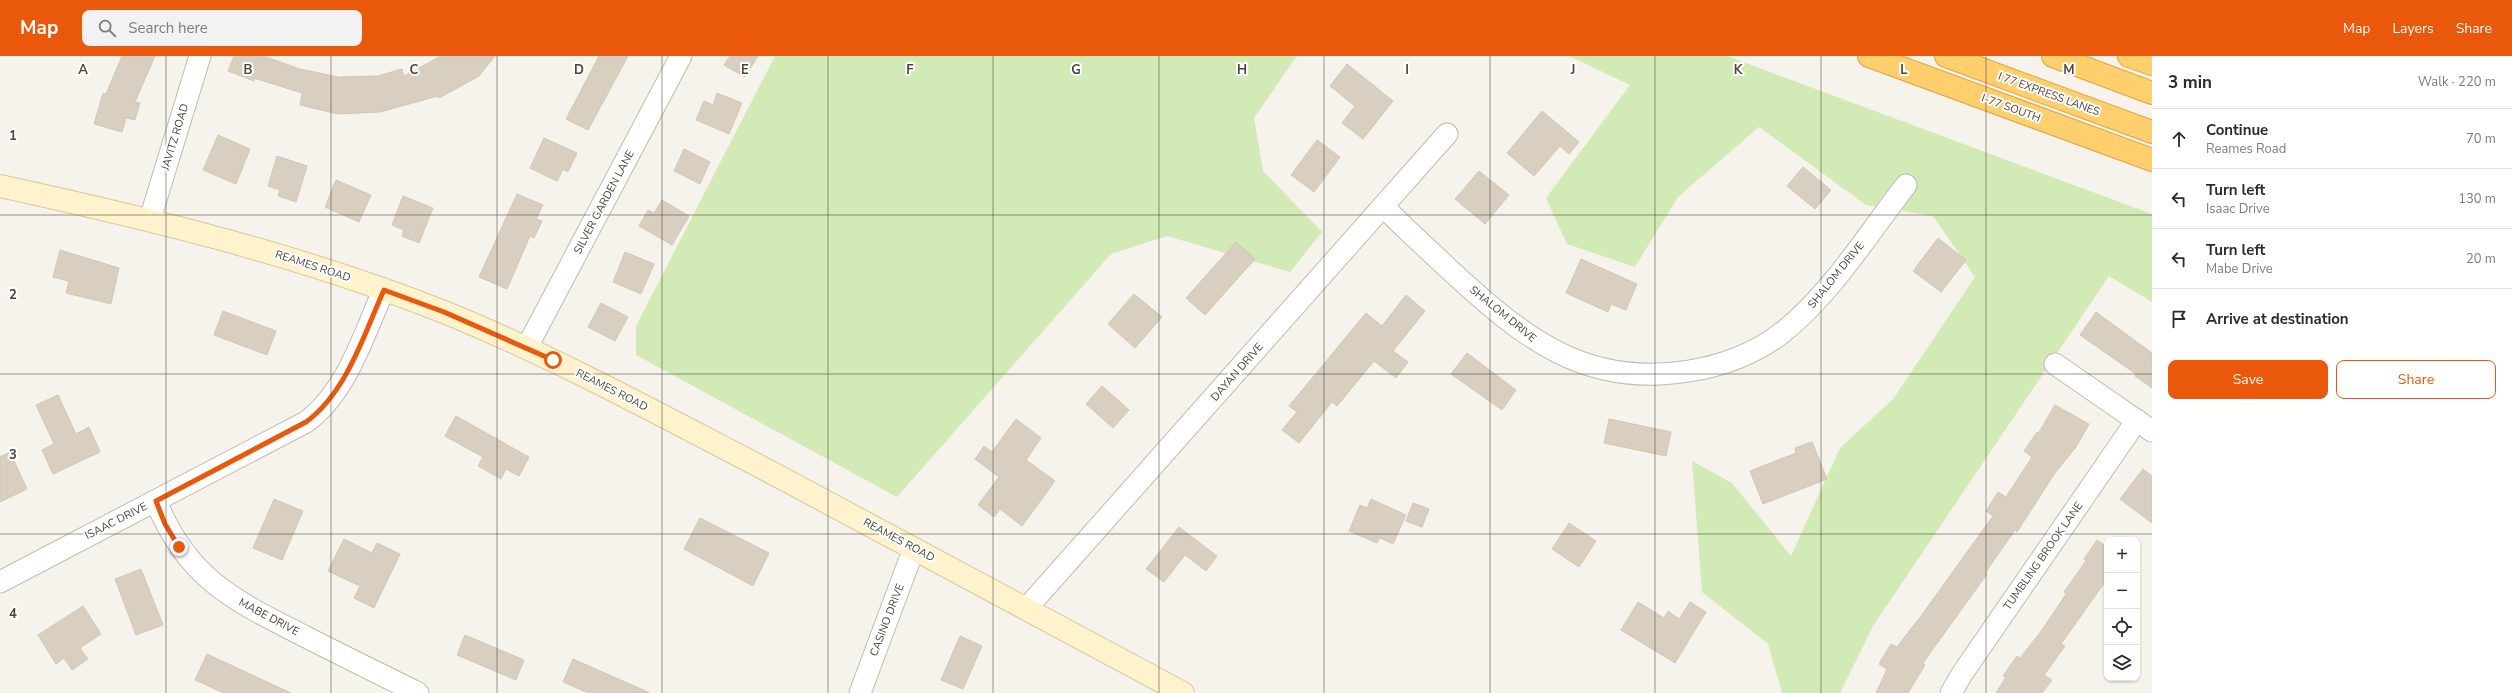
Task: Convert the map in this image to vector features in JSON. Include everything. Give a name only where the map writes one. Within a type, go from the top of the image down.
[{"type":"highway","name":"I-77 SOUTH","points":[[1869,56],[2152,160]]},
{"type":"highway","name":"I 77 EXPRESS LANES","points":[[1946,56],[2152,132]]},
{"type":"highway","points":[[2052,56],[2152,93]]},
{"type":"highway","points":[[2129,56],[2152,64]]},
{"type":"main road","name":"REAMES ROAD","points":[[0,186],[150,219],[283,255],[384,290],[527,347],[659,414],[914,548],[1183,693]]},
{"type":"street","name":"JAVITZ ROAD","points":[[150,219],[200,56]]},
{"type":"street","name":"SILVER GARDEN LANE","points":[[527,347],[681,56]]},
{"type":"street","name":"DAYAN DRIVE","points":[[1026,609],[1447,134]]},
{"type":"street","name":"SHALOM DRIVE","points":[[1383,206],[1475,293],[1522,332],[1552,351],[1580,363],[1606,370],[1637,374],[1671,374],[1702,369],[1731,360],[1759,347],[1782,333],[1813,306],[1906,185]]},
{"type":"street","name":"ISAAC DRIVE","points":[[0,582],[306,422],[317,414],[335,392],[349,368],[384,290]]},
{"type":"street","points":[[2055,364],[2144,426]]},
{"type":"street","name":"TUMBLING BROOK LANE","points":[[1951,693],[1962,674],[2144,426]]},
{"type":"street","name":"MABE DRIVE","points":[[156,501],[165,524],[179,547],[195,567],[218,588],[246,606],[418,693]]},
{"type":"street","name":"CASINO DRIVE","points":[[860,693],[914,548]]},
{"type":"green space","points":[[775,56],[1297,56],[1254,118],[1263,171],[1322,232],[1290,272],[1167,236],[1111,254],[897,497],[636,355],[636,326]]},
{"type":"green space","points":[[1569,56],[1727,56],[2152,214],[2152,302],[2109,276],[1873,626],[1840,693],[1782,693],[1768,644],[1702,592],[1692,461],[1732,483],[1791,556],[1840,448],[1893,399],[1975,277],[1933,216],[1866,205],[1759,127],[1678,197],[1635,267],[1567,244],[1546,198],[1630,85]]},
{"type":"building","points":[[122,56],[155,56],[135,102],[140,103],[135,120],[126,118],[122,132],[94,124],[103,93],[106,94]]},
{"type":"building","points":[[234,56],[263,56],[300,69],[338,77],[378,76],[402,69],[404,76],[441,56],[495,56],[479,76],[439,98],[438,96],[380,112],[338,114],[300,105],[302,93],[254,78],[254,81],[228,71]]},
{"type":"building","points":[[599,56],[628,56],[588,130],[566,119]]},
{"type":"building","points":[[730,56],[758,56],[745,77],[724,65]]},
{"type":"building","points":[[1347,64],[1393,101],[1363,139],[1342,123],[1355,106],[1330,86]]},
{"type":"building","points":[[717,93],[742,103],[729,134],[696,120],[704,101],[713,105]]},
{"type":"building","points":[[1542,111],[1579,142],[1569,154],[1560,146],[1534,176],[1507,153]]},
{"type":"building","points":[[218,135],[250,149],[236,184],[203,170]]},
{"type":"building","points":[[544,138],[577,153],[568,172],[563,169],[557,181],[530,168]]},
{"type":"building","points":[[1317,140],[1340,157],[1314,192],[1291,175]]},
{"type":"building","points":[[684,149],[710,162],[700,184],[674,171]]},
{"type":"building","points":[[277,156],[307,166],[296,202],[278,196],[280,190],[268,186]]},
{"type":"building","points":[[1803,167],[1831,190],[1815,209],[1787,186]]},
{"type":"building","points":[[1479,171],[1509,195],[1485,224],[1455,199]]},
{"type":"building","points":[[336,180],[371,195],[359,222],[325,207]]},
{"type":"building","points":[[517,194],[543,205],[536,219],[542,221],[534,238],[530,236],[507,289],[479,277]]},
{"type":"building","points":[[403,196],[433,208],[419,243],[402,236],[404,230],[392,225]]},
{"type":"building","points":[[662,200],[689,216],[672,245],[639,226],[648,210],[654,213]]},
{"type":"building","points":[[1938,238],[1966,260],[1941,292],[1913,271]]},
{"type":"building","points":[[1236,242],[1255,259],[1205,315],[1186,298]]},
{"type":"building","points":[[60,250],[119,268],[111,304],[66,293],[69,281],[53,277]]},
{"type":"building","points":[[625,252],[654,264],[641,294],[613,282]]},
{"type":"building","points":[[1581,259],[1637,284],[1626,310],[1611,304],[1608,312],[1566,293]]},
{"type":"building","points":[[1134,294],[1162,317],[1135,348],[1108,324]]},
{"type":"building","points":[[1406,295],[1425,311],[1393,351],[1408,362],[1396,378],[1374,361],[1337,406],[1332,402],[1299,443],[1282,430],[1297,412],[1289,406],[1366,313],[1382,326]]},
{"type":"building","points":[[601,303],[628,317],[615,341],[588,327]]},
{"type":"building","points":[[223,311],[276,331],[267,355],[214,335]]},
{"type":"building","points":[[2096,312],[2152,353],[2152,388],[2135,376],[2136,374],[2080,335]]},
{"type":"building","points":[[1467,353],[1516,390],[1502,410],[1451,374]]},
{"type":"building","points":[[1102,386],[1129,410],[1113,428],[1086,404]]},
{"type":"building","points":[[58,395],[76,434],[89,427],[100,452],[53,474],[42,450],[54,444],[36,405]]},
{"type":"building","points":[[2055,405],[2089,424],[2076,447],[2055,473],[2017,532],[2015,530],[1985,573],[1987,574],[1923,663],[1925,665],[1908,693],[1876,693],[1887,669],[1879,664],[1891,644],[1897,647],[1993,516],[1986,511],[1998,492],[2006,497],[2032,457],[2024,451],[2037,432],[2038,434]]},
{"type":"building","points":[[456,416],[529,457],[519,476],[506,469],[501,479],[478,466],[483,457],[445,436]]},
{"type":"building","points":[[1016,419],[1041,438],[1026,460],[1055,481],[1022,526],[1000,509],[994,517],[978,505],[999,477],[975,459],[984,446],[992,452]]},
{"type":"building","points":[[1609,419],[1671,432],[1666,456],[1604,443]]},
{"type":"building","points":[[1812,442],[1827,479],[1763,504],[1750,471],[1796,453],[1795,448]]},
{"type":"building","points":[[10,452],[27,489],[0,502],[0,457]]},
{"type":"building","points":[[2143,469],[2152,476],[2152,523],[2120,499]]},
{"type":"building","points":[[274,499],[303,511],[282,560],[253,548]]},
{"type":"building","points":[[1371,499],[1406,515],[1393,544],[1380,538],[1377,543],[1349,531],[1360,505],[1367,508]]},
{"type":"building","points":[[1413,503],[1429,509],[1422,527],[1406,521]]},
{"type":"building","points":[[700,518],[769,553],[753,586],[684,549]]},
{"type":"building","points":[[1569,523],[1596,541],[1579,567],[1552,549]]},
{"type":"building","points":[[1179,527],[1217,556],[1206,571],[1185,555],[1164,582],[1146,569]]},
{"type":"building","points":[[344,539],[372,553],[377,543],[400,554],[374,608],[354,598],[360,586],[328,571]]},
{"type":"building","points":[[2097,540],[2104,545],[2104,583],[2061,644],[2065,646],[2044,675],[2052,680],[2042,693],[1996,693],[2006,677],[2003,676],[2017,656],[2020,658],[2042,630],[2066,594],[2064,592],[2086,561],[2084,559]]},
{"type":"building","points":[[141,569],[163,625],[136,635],[115,579]]},
{"type":"building","points":[[1638,602],[1664,618],[1668,611],[1679,619],[1690,602],[1706,612],[1675,663],[1621,630]]},
{"type":"building","points":[[83,606],[101,634],[80,648],[88,659],[72,670],[64,658],[56,664],[38,635]]},
{"type":"building","points":[[465,635],[524,660],[516,680],[457,655]]},
{"type":"building","points":[[960,636],[982,646],[963,689],[941,680]]},
{"type":"building","points":[[207,654],[291,693],[224,693],[195,680]]},
{"type":"building","points":[[573,659],[650,693],[588,693],[563,682]]},
{"type":"route","points":[[179,547],[165,524],[156,501],[306,422],[317,414],[335,392],[349,368],[384,290],[444,312],[527,347],[553,360]]}]
